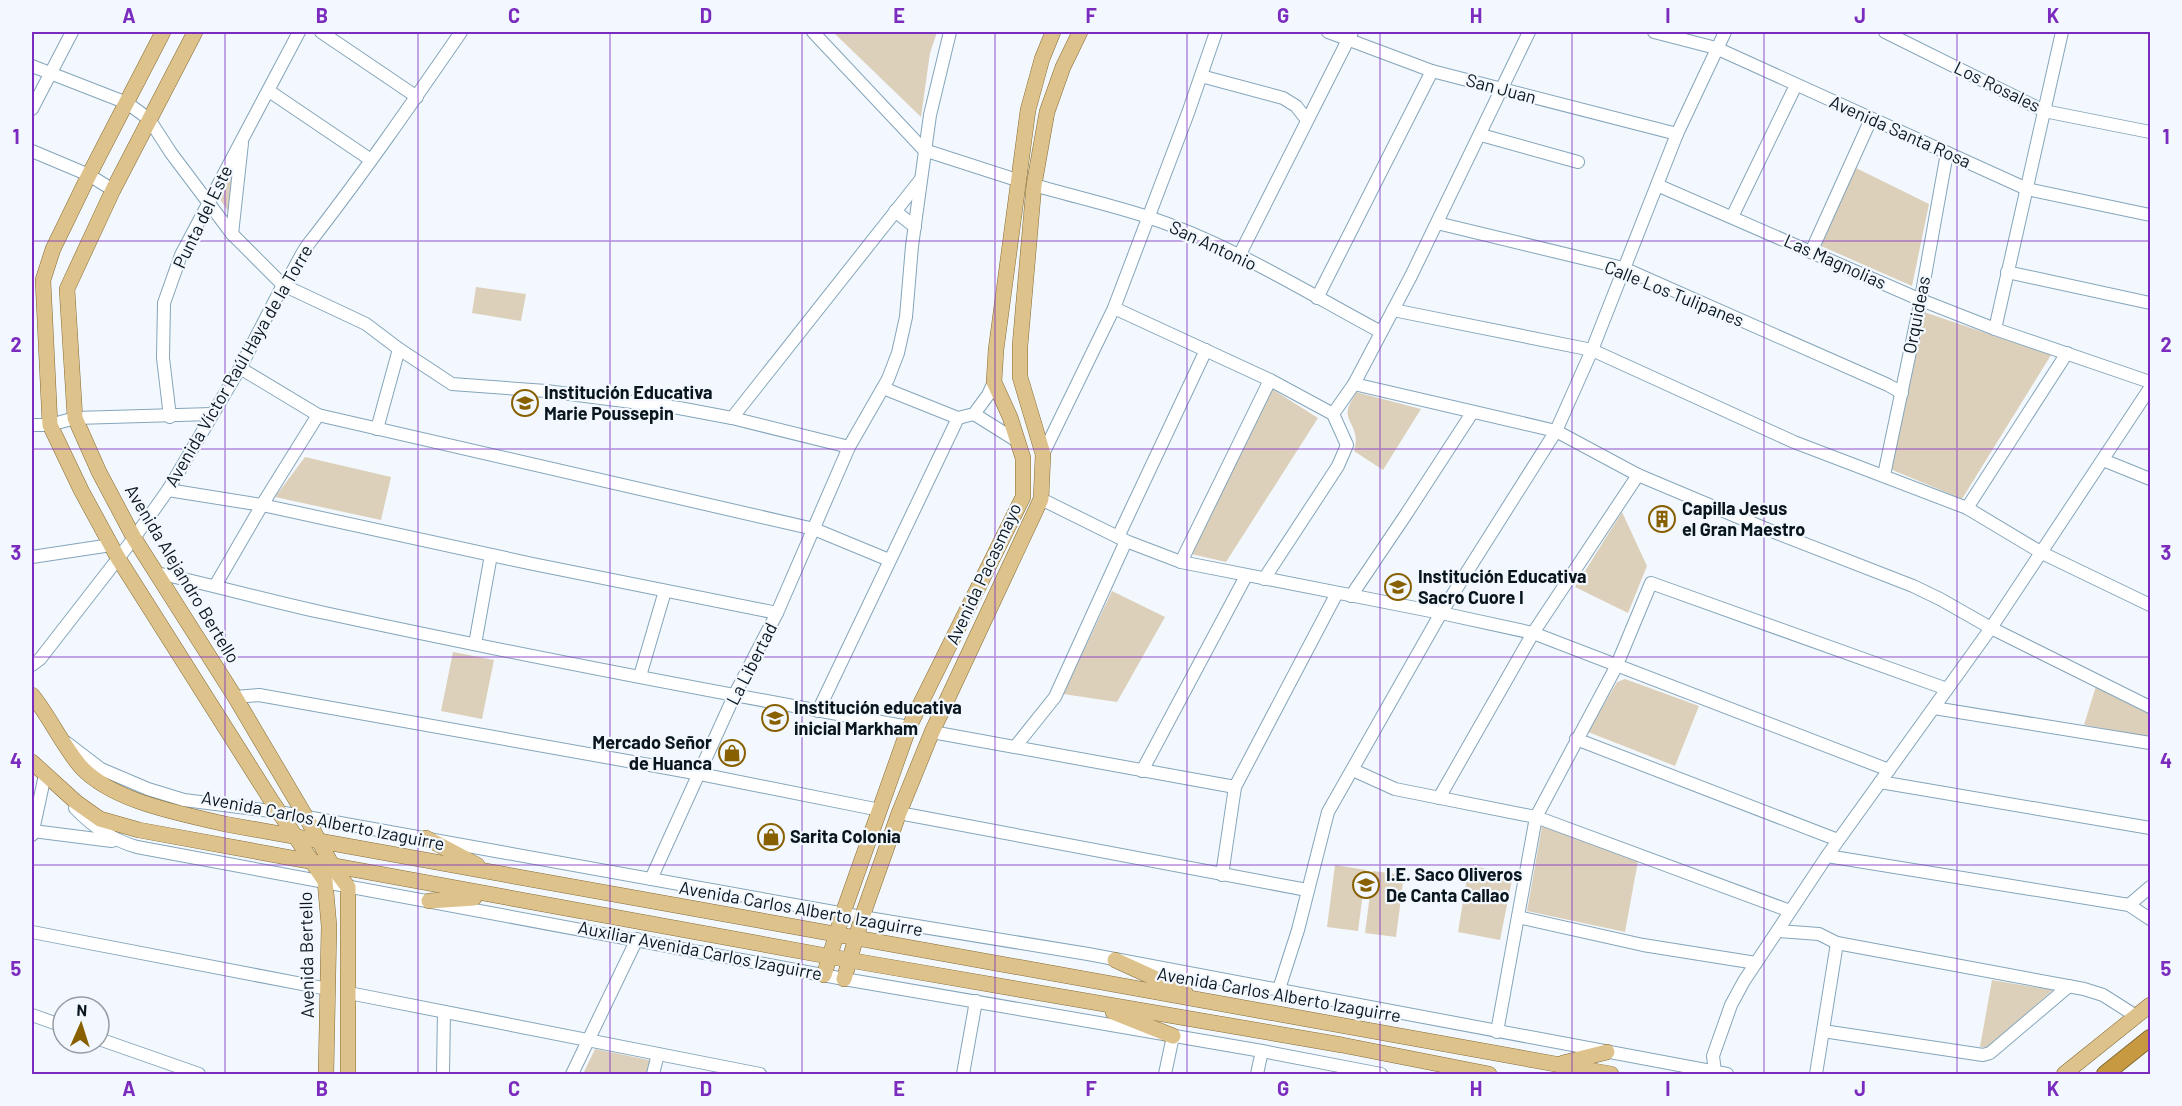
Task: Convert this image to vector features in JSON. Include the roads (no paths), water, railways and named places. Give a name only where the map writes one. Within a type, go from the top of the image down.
[{"type":"highway","points":[[2105,1074],[2151,1038]]},
{"type":"main road","points":[[164,32],[89,175],[53,249],[43,280],[51,424],[81,490],[114,551],[279,812]]},
{"type":"main road","name":"Avenida Alejandro Bertello","points":[[195,32],[112,190],[68,289],[75,418],[99,472],[134,538],[235,697],[333,867],[348,887]]},
{"type":"main road","points":[[994,382],[1017,180],[1028,110],[1042,59],[1053,32]]},
{"type":"main road","name":"Avenida Pacasmayo","points":[[844,979],[854,939],[899,813],[932,732],[1041,499],[1042,454],[1020,377],[1020,346],[1034,185],[1047,112],[1063,67],[1080,32]]},
{"type":"main road","points":[[1006,268],[1027,271]]},
{"type":"main road","name":"Avenida Pacasmayo","points":[[824,975],[843,913],[909,728],[1023,497],[1023,458],[1010,417],[994,382]]},
{"type":"main road","points":[[997,552],[1013,559]]},
{"type":"main road","name":"Avenida Carlos Alberto Izaguirre","points":[[32,695],[46,712],[60,737],[81,766],[96,780],[118,794],[225,824],[1611,1074]]},
{"type":"main road","points":[[32,762],[76,802],[100,819],[139,830],[849,960],[1342,1045],[1489,1074]]},
{"type":"main road","name":"Avenida Bertello","points":[[279,812],[325,881],[329,926],[326,1074]]},
{"type":"main road","points":[[426,838],[493,873]]},
{"type":"main road","points":[[348,887],[348,1074]]},
{"type":"main road","points":[[429,901],[500,897]]},
{"type":"main road","points":[[1115,960],[1204,1001]]},
{"type":"main road","points":[[1082,1000],[1173,1036]]},
{"type":"main road","points":[[2064,1074],[2151,1005]]},
{"type":"main road","points":[[1342,1045],[1346,1028]]},
{"type":"main road","points":[[1557,1065],[1607,1052]]},
{"type":"street","points":[[32,109],[72,32]]},
{"type":"street","name":"Punta del Este","points":[[170,417],[163,358],[164,303],[181,255],[299,32]]},
{"type":"street","points":[[321,32],[417,97]]},
{"type":"street","name":"Avenida Víctor Raúl Haya de la Torre","points":[[32,665],[40,659],[114,551],[134,538],[168,490],[240,368],[304,249],[417,97],[461,32]]},
{"type":"street","points":[[813,32],[924,150],[1017,180]]},
{"type":"street","name":"La Libertad","points":[[651,879],[735,694],[777,613],[849,447],[883,388],[898,352],[906,316],[924,150],[950,32]]},
{"type":"street","points":[[1042,454],[1114,308],[1216,32]]},
{"type":"street","name":"San Juan","points":[[1328,32],[1350,35],[1432,71],[1677,134]]},
{"type":"street","points":[[1333,414],[1354,384],[1382,332],[1481,135],[1529,32]]},
{"type":"street","name":"Avenida Santa Rosa","points":[[1654,32],[1716,48],[2027,189],[2151,215]]},
{"type":"street","points":[[1279,989],[1328,812],[1441,613],[1556,431],[1592,350],[1677,134],[1725,32]]},
{"type":"street","name":"Los Rosales","points":[[1885,32],[2044,111],[2151,132]]},
{"type":"street","points":[[1995,329],[2062,32]]},
{"type":"street","points":[[1239,256],[1350,35]]},
{"type":"street","points":[[32,66],[50,75],[127,103],[149,119],[171,153],[232,234],[283,285],[366,324],[452,384],[546,391],[679,408],[732,418],[849,447]]},
{"type":"street","points":[[1317,298],[1432,71]]},
{"type":"street","points":[[1201,76],[1283,98],[1296,106],[1307,120]]},
{"type":"street","points":[[1732,217],[1796,85]]},
{"type":"street","points":[[269,91],[371,160]]},
{"type":"street","points":[[1811,252],[1871,119]]},
{"type":"street","points":[[232,234],[243,135]]},
{"type":"street","points":[[1481,135],[1578,162]]},
{"type":"street","points":[[32,151],[89,175],[112,190]]},
{"type":"street","name":"Orquideas","points":[[1884,475],[1921,300],[1947,153]]},
{"type":"street","points":[[732,418],[921,178]]},
{"type":"street","name":"San Antonio","points":[[1034,185],[1149,218],[1239,256],[1382,332]]},
{"type":"street","name":"Las Magnolias","points":[[1657,185],[1921,300],[1995,329],[2151,382]]},
{"type":"street","points":[[895,211],[915,227]]},
{"type":"street","name":"Calle Los Tulipanes","points":[[1437,223],[1623,268],[1902,393]]},
{"type":"street","points":[[2007,272],[2151,303]]},
{"type":"street","points":[[1114,308],[1270,380],[1333,414],[1347,441],[1347,449],[1264,579]]},
{"type":"street","points":[[1393,310],[1592,350],[1794,442],[1967,508],[2042,553],[2151,605]]},
{"type":"street","points":[[378,429],[399,349]]},
{"type":"street","points":[[1015,747],[1055,697],[1206,350]]},
{"type":"street","points":[[1967,508],[2067,353]]},
{"type":"street","points":[[240,368],[318,415],[814,529],[889,560]]},
{"type":"street","points":[[1181,562],[1270,380]]},
{"type":"street","points":[[883,388],[958,418],[974,414],[988,395],[994,382]]},
{"type":"street","points":[[1354,384],[1556,431],[1638,475],[1940,598],[1991,628],[2151,707]]},
{"type":"street","points":[[1721,1073],[1713,1056],[1731,1005],[1756,963],[1838,840],[1991,628],[2151,388]]},
{"type":"street","points":[[1351,596],[1472,413]]},
{"type":"street","points":[[32,425],[51,424],[75,418],[212,414]]},
{"type":"street","points":[[974,414],[1017,441]]},
{"type":"street","points":[[215,586],[318,415]]},
{"type":"street","points":[[818,711],[958,418]]},
{"type":"street","points":[[2103,460],[2151,479]]},
{"type":"street","points":[[1439,798],[1533,633],[1638,475]]},
{"type":"street","points":[[168,490],[262,505],[491,555],[777,613]]},
{"type":"street","points":[[1041,499],[1122,539],[1181,562],[1533,633],[1616,667],[1889,770]]},
{"type":"street","points":[[32,557],[114,551]]},
{"type":"street","points":[[475,644],[491,555]]},
{"type":"street","points":[[157,573],[322,613],[909,728]]},
{"type":"street","points":[[1142,771],[1246,576]]},
{"type":"street","points":[[1497,1032],[1536,817],[1616,667],[1651,583],[1947,689]]},
{"type":"street","points":[[640,676],[665,591]]},
{"type":"street","points":[[1222,875],[1235,787],[1337,593]]},
{"type":"street","points":[[235,697],[259,695],[700,774],[880,810]]},
{"type":"street","points":[[1934,708],[2151,743]]},
{"type":"street","points":[[932,732],[1235,787]]},
{"type":"street","points":[[60,737],[101,769],[148,789],[184,800],[279,812],[862,917],[1088,954],[1721,1073]]},
{"type":"street","points":[[1576,739],[1838,840]]},
{"type":"street","points":[[1353,770],[1395,789],[1536,817],[1790,912]]},
{"type":"street","points":[[45,775],[32,833],[118,841]]},
{"type":"street","name":"Auxiliar Avenida Carlos Izaguirre","points":[[45,775],[77,811],[101,831],[118,841],[211,861],[844,979],[1382,1074]]},
{"type":"street","points":[[1880,782],[2151,828]]},
{"type":"street","points":[[899,813],[1307,890]]},
{"type":"street","points":[[1827,856],[2129,905],[2151,919]]},
{"type":"street","points":[[2129,905],[2151,887]]},
{"type":"street","points":[[1518,917],[1643,945],[1756,963]]},
{"type":"street","points":[[1778,931],[1819,934],[1838,943],[2069,986],[2103,995],[2136,1016]]},
{"type":"street","points":[[32,932],[328,989]]},
{"type":"street","points":[[572,1074],[637,939]]},
{"type":"street","points":[[1816,1074],[1838,943]]},
{"type":"street","points":[[1823,1031],[1983,1055],[1990,1053],[2069,986]]},
{"type":"street","points":[[349,993],[760,1074]]},
{"type":"street","points":[[963,1074],[976,1001]]},
{"type":"street","points":[[443,1074],[444,1012]]},
{"type":"street","points":[[32,1015],[51,1022]]},
{"type":"street","points":[[1165,1074],[1173,1036]]},
{"type":"street","points":[[111,1043],[199,1074]]},
{"type":"street","points":[[1257,1074],[1262,1051]]},
{"type":"street","points":[[653,1074],[657,1054]]},
{"type":"place","name":"Institución Educativa Marie Poussepin","points":[[525,403]]},
{"type":"place","name":"Capilla Jesus el Gran Maestro","points":[[1662,519]]},
{"type":"place","name":"Institución Educativa Sacro Cuore I","points":[[1398,587]]},
{"type":"place","name":"Institución educativa inicial Markham","points":[[775,718]]},
{"type":"place","name":"Mercado Señor de Huanca","points":[[732,753]]},
{"type":"place","name":"Sarita Colonia","points":[[771,837]]},
{"type":"place","name":"I.E. Saco Oliveros De Canta Callao","points":[[1366,885]]}]
